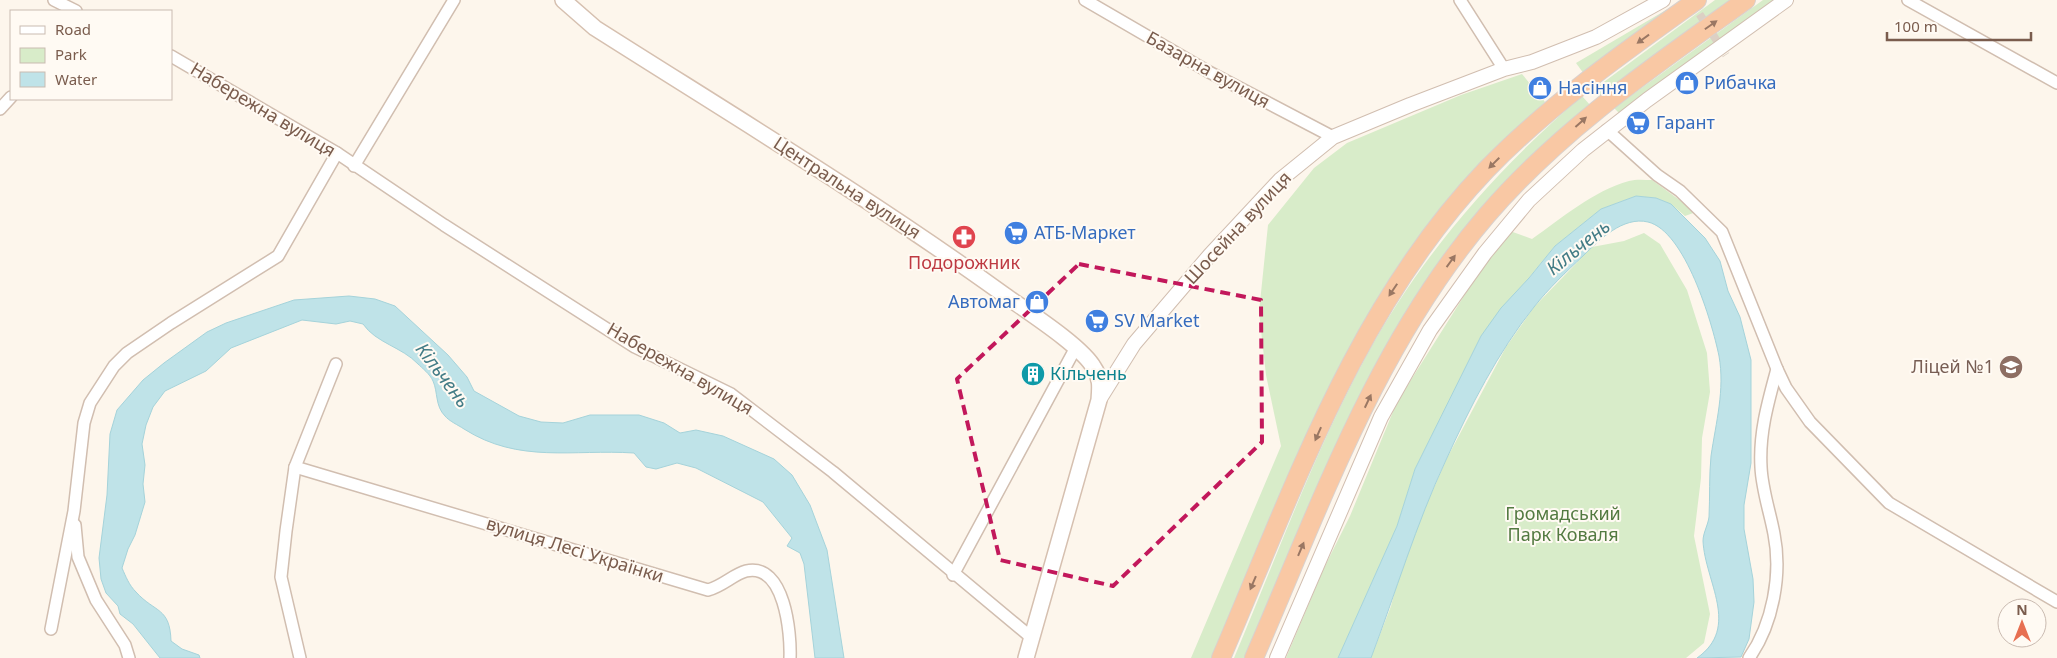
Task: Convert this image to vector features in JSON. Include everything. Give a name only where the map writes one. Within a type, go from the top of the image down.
[{"type":"highway","points":[[1221,658],[1341,382],[1388,298],[1439,225],[1485,171],[1559,102],[1697,0]]},
{"type":"highway","points":[[1254,658],[1372,392],[1413,316],[1464,243],[1513,187],[1586,117],[1635,79],[1746,0]]},
{"type":"main road","name":"Центральна вулиця","points":[[560,1],[595,28],[840,181],[951,257],[1075,349],[1094,366],[1100,382],[1099,400]]},
{"type":"main road","name":"Шосейна вулиця","points":[[1026,658],[1099,400]]},
{"type":"street","points":[[54,0],[72,10]]},
{"type":"street","name":"Набережна вулиця","points":[[354,166],[454,0]]},
{"type":"street","name":"Базарна вулиця","points":[[1085,0],[1209,72],[1332,137]]},
{"type":"street","points":[[1460,0],[1504,69]]},
{"type":"street","name":"Шосейна вулиця","points":[[1099,400],[1134,344],[1210,255],[1280,180],[1332,137],[1504,69],[1532,62],[1596,38],[1663,0]]},
{"type":"street","points":[[1277,658],[1381,417],[1430,330],[1484,253],[1529,200],[1556,172],[1607,130],[1786,0]]},
{"type":"street","points":[[1908,0],[2057,83]]},
{"type":"street","name":"Набережна вулиця","points":[[172,57],[337,153],[354,166],[635,347],[731,394],[833,472],[953,575],[1032,638]]},
{"type":"street","points":[[0,108],[10,98]]},
{"type":"street","points":[[1607,130],[1657,175],[1680,191],[1722,232],[1777,369],[1786,388],[1810,422],[1889,503],[2057,602]]},
{"type":"street","points":[[50,629],[74,511],[84,423],[90,403],[114,366],[127,353],[171,322],[278,256],[337,153]]},
{"type":"street","points":[[953,575],[1075,349]]},
{"type":"street","points":[[300,658],[281,577],[296,467],[336,364]]},
{"type":"street","points":[[1749,658],[1757,646],[1766,625],[1776,579],[1778,556],[1763,485],[1761,444],[1762,425],[1777,369]]},
{"type":"street","name":"вулиця Лесі Українки","points":[[296,467],[708,590],[721,586],[747,571],[757,571],[774,583],[785,604],[791,635],[790,658]]},
{"type":"street","points":[[74,511],[78,557],[96,600],[125,645],[129,658]]},
{"type":"highlighted area","points":[[1079,264],[1261,300],[1262,442],[1113,586],[1000,560],[957,379]]},
{"type":"green space","points":[[1683,0],[1584,74],[1576,63]]},
{"type":"green space","points":[[1715,0],[1737,0],[1601,98],[1593,90]]},
{"type":"green space","points":[[1763,0],[1778,0],[1619,113],[1614,108]]},
{"type":"green space","points":[[1522,74],[1545,102],[1511,135],[1394,275],[1214,658],[1191,658],[1281,446],[1266,375],[1259,312],[1268,225],[1314,168],[1347,143],[1461,95]]},
{"type":"green space","points":[[1582,96],[1591,106],[1425,290],[1249,658],[1234,658],[1297,504],[1331,427],[1368,353],[1389,317],[1412,281],[1463,215],[1520,153]]},
{"type":"green space","points":[[1652,180],[1696,212],[1685,216],[1671,204],[1656,198],[1636,196],[1601,209],[1555,246],[1481,336],[1415,469],[1397,526],[1338,658],[1286,658],[1323,570],[1350,516],[1397,402],[1481,269],[1510,231],[1532,239],[1578,206],[1603,191],[1629,181]]},
{"type":"green space","name":"Громадський Парк Коваля","points":[[1644,233],[1660,244],[1687,290],[1707,353],[1710,392],[1702,438],[1701,478],[1694,536],[1710,614],[1704,643],[1686,658],[1371,658],[1391,606],[1399,576],[1418,524],[1447,458],[1506,347],[1534,307],[1592,247],[1624,241]]},
{"type":"water","points":[[1636,196],[1656,198],[1671,204],[1705,238],[1720,261],[1728,291],[1740,317],[1751,360],[1751,463],[1744,505],[1744,529],[1753,579],[1754,602],[1749,639],[1741,657],[1697,658],[1710,646],[1717,632],[1719,618],[1703,541],[1709,517],[1711,456],[1720,394],[1721,369],[1719,356],[1703,301],[1685,259],[1674,242],[1661,229],[1648,222],[1639,221],[1621,226],[1596,243],[1540,300],[1508,342],[1465,420],[1435,484],[1371,658],[1338,658],[1397,526],[1415,469],[1481,336],[1501,308],[1555,246],[1601,209]]},
{"type":"water","points":[[349,296],[375,299],[395,306],[448,355],[467,377],[474,391],[519,416],[541,422],[563,423],[590,415],[639,415],[664,423],[680,433],[696,430],[723,436],[774,459],[792,475],[810,505],[827,550],[844,658],[815,658],[804,564],[800,553],[787,546],[792,538],[763,502],[696,468],[677,463],[656,469],[646,467],[634,453],[547,453],[505,447],[485,440],[447,418],[438,403],[432,378],[412,358],[382,341],[363,324],[350,321],[336,324],[302,320],[231,348],[206,371],[165,391],[153,407],[146,425],[142,444],[145,465],[143,484],[145,502],[122,568],[134,589],[164,616],[168,622],[171,641],[182,649],[199,655],[200,658],[160,658],[133,624],[120,614],[118,606],[106,593],[101,579],[99,558],[107,495],[110,434],[117,410],[143,380],[207,332],[226,323],[294,300]]},
{"type":"tunnel","points":[[1693,4],[1726,55]]},
{"type":"place","name":"Рибачка","points":[[1687,83]]},
{"type":"place","name":"Насіння","points":[[1540,88]]},
{"type":"place","name":"Гарант","points":[[1638,123]]},
{"type":"place","name":"АТБ-Маркет","points":[[1016,233]]},
{"type":"place","name":"Подорожник","points":[[964,237]]},
{"type":"place","name":"Автомаг","points":[[1037,302]]},
{"type":"place","name":"SV Market","points":[[1097,321]]},
{"type":"place","name":"Ліцей №1","points":[[2011,367]]},
{"type":"place","name":"Кільчень","points":[[1033,374]]}]
